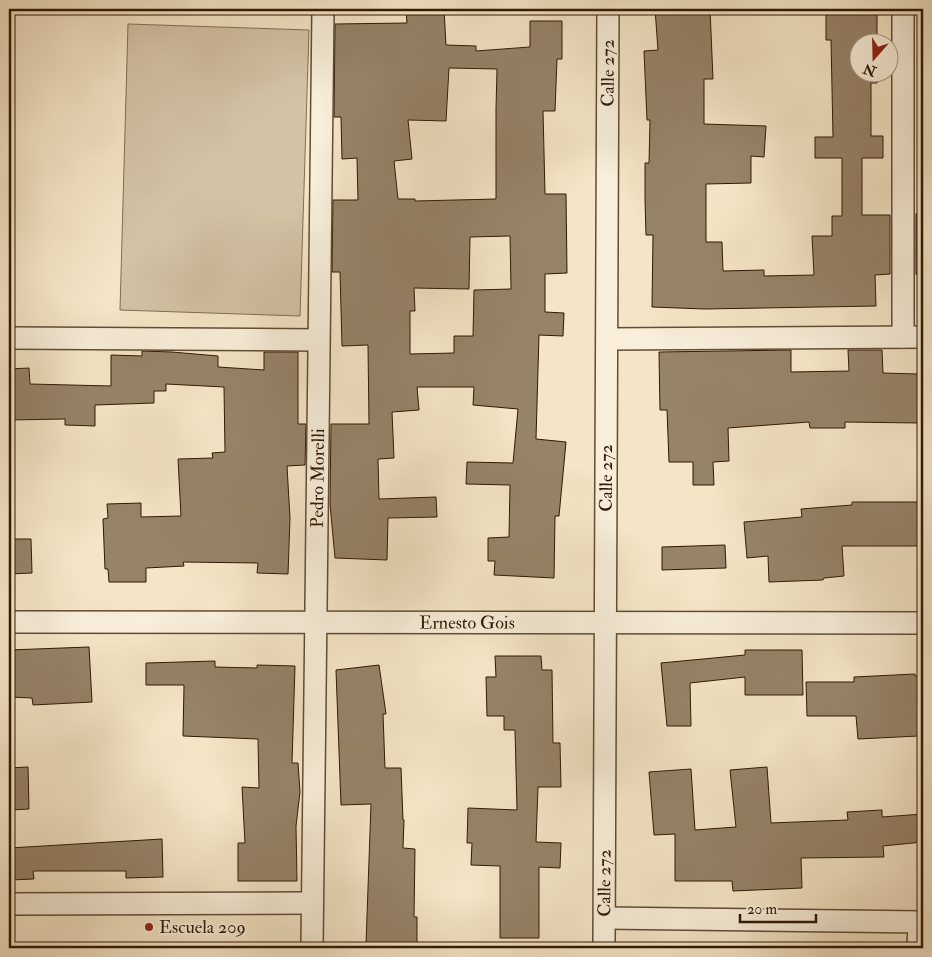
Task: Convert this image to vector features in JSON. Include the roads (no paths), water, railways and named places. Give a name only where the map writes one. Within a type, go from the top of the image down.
[{"type":"street","name":"Pedro Morelli","points":[[312,948],[322,9]]},
{"type":"street","name":"Calle 272","points":[[604,948],[608,9]]},
{"type":"street","points":[[607,339],[913,337],[903,9]]},
{"type":"street","points":[[9,338],[318,340]]},
{"type":"street","name":"Ernesto Gois","points":[[9,622],[923,623]]},
{"type":"street","points":[[9,904],[312,903]]},
{"type":"street","points":[[604,918],[921,922],[918,948]]},
{"type":"place","name":"Escuela 209","points":[[149,927]]}]
